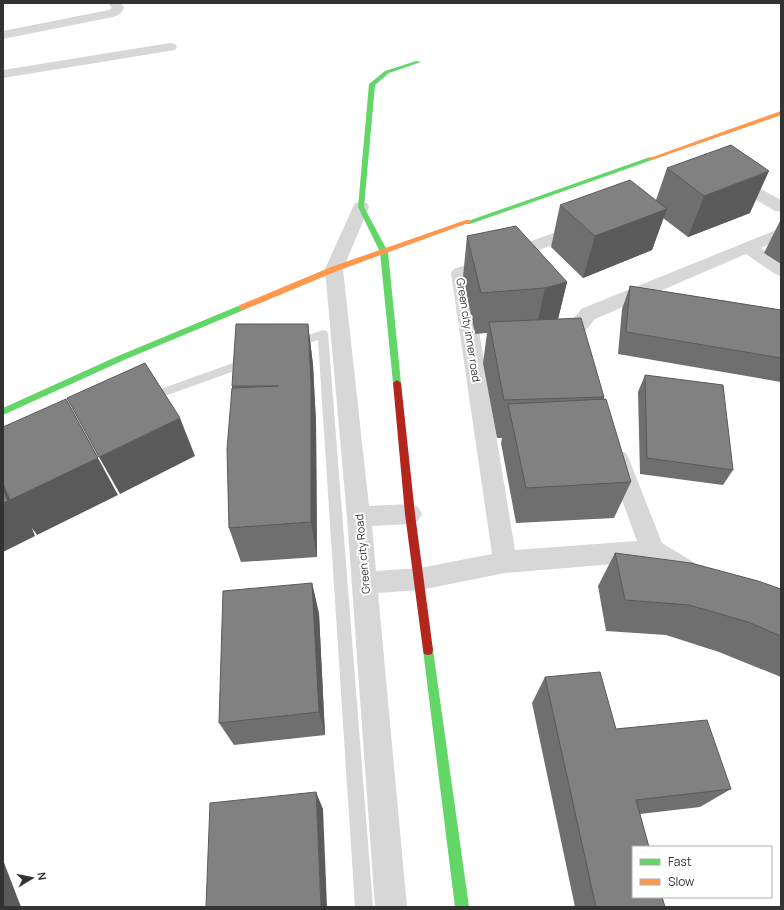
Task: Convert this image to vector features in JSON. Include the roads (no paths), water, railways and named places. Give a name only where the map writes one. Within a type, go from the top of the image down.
[{"type":"street","points":[[3,35],[113,13],[118,7],[114,3]]},
{"type":"street","points":[[3,74],[170,47]]},
{"type":"street","points":[[418,62],[384,74],[376,78],[372,84],[361,207],[384,252],[410,514],[420,579],[462,907]]},
{"type":"street","points":[[3,412],[121,358],[334,269],[781,113]]},
{"type":"street","points":[[717,178],[725,176],[781,207]]},
{"type":"street","name":"Green city Road","points":[[361,207],[334,269],[359,517],[391,907]]},
{"type":"street","name":"Green city inner road","points":[[505,562],[460,273],[600,222]]},
{"type":"street","points":[[582,365],[570,336],[588,314],[781,233]]},
{"type":"street","points":[[748,247],[781,270]]},
{"type":"street","points":[[610,439],[653,550],[710,587]]},
{"type":"street","name":"Green city Road","points":[[359,517],[410,514]]},
{"type":"street","points":[[420,579],[505,562],[653,550]]},
{"type":"street","name":"Green city Road","points":[[364,583],[420,579]]},
{"type":"lane","points":[[286,348],[323,334],[364,907]]},
{"type":"lane","points":[[138,401],[256,358]]}]
